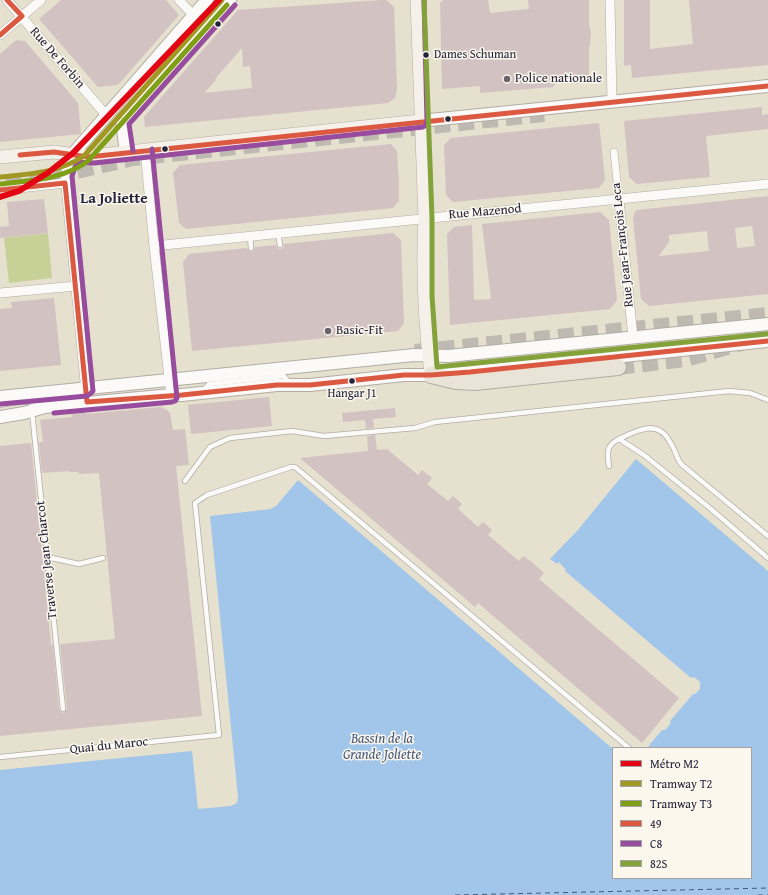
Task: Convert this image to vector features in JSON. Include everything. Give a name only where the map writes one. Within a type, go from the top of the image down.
[{"type":"highway","points":[[431,375],[456,381],[475,382],[618,367]]},
{"type":"main road","points":[[417,0],[420,121],[425,218],[425,301],[431,375]]},
{"type":"main road","points":[[0,157],[54,152],[88,157],[420,121]]},
{"type":"street","name":"Rue De Forbin","points":[[7,0],[107,116]]},
{"type":"street","points":[[0,35],[41,0]]},
{"type":"street","points":[[179,0],[194,16]]},
{"type":"street","points":[[87,402],[65,183],[66,170],[72,155],[207,0]]},
{"type":"street","points":[[126,152],[122,122],[230,0],[236,0]]},
{"type":"street","points":[[610,0],[612,102]]},
{"type":"street","points":[[420,121],[768,86]]},
{"type":"street","points":[[145,150],[170,395]]},
{"type":"street","name":"Rue Jean-François Leca","points":[[614,152],[633,337]]},
{"type":"street","points":[[0,190],[65,183]]},
{"type":"street","name":"Rue Mazenod","points":[[154,246],[768,184]]},
{"type":"street","points":[[0,293],[76,286]]},
{"type":"street","points":[[0,397],[429,355],[448,356],[768,324]]},
{"type":"street","points":[[0,417],[45,407],[87,402],[202,393],[277,385],[310,385],[404,375],[478,372],[768,341]]},
{"type":"lane","points":[[278,233],[280,245]]},
{"type":"lane","points":[[250,236],[251,248]]},
{"type":"lane","points":[[185,481],[210,447],[230,438],[292,431],[324,436],[415,428],[442,421],[729,391],[750,393],[768,400]]},
{"type":"lane","points":[[0,405],[22,402],[36,403],[45,407]]},
{"type":"lane","name":"Traverse Jean Charcot","points":[[32,411],[63,708]]},
{"type":"lane","points":[[609,466],[609,447],[613,442],[638,429],[656,429],[665,434],[681,464],[768,536]]},
{"type":"lane","points":[[619,438],[644,455],[711,509],[768,558]]},
{"type":"lane","name":"Quai du Maroc","points":[[0,757],[218,735],[195,503],[207,495],[291,467],[295,467],[628,747]]},
{"type":"lane","points":[[47,557],[79,564],[103,558]]},
{"type":"green space","points":[[48,233],[52,278],[9,283],[4,238]]},
{"type":"water","name":"Bassin de la Grande Joliette","points":[[636,459],[768,571],[768,895],[0,895],[0,770],[192,751],[198,809],[231,806],[237,803],[238,797],[210,516],[271,509],[277,505],[298,480],[612,748],[612,879],[752,879],[752,747],[648,747],[662,730],[665,730],[671,723],[670,721],[693,694],[700,689],[700,682],[694,677],[691,678],[565,571],[566,570],[559,562],[557,564],[550,559],[577,531]]},
{"type":"building","points":[[61,0],[166,0],[179,15],[118,85],[98,87],[39,19]]},
{"type":"building","points":[[386,0],[394,7],[397,90],[395,98],[388,103],[145,127],[144,117],[238,10]],"holes":[[[242,48],[243,67],[250,66],[252,88],[204,93]]]},
{"type":"building","points":[[443,0],[488,0],[490,13],[529,9],[528,0],[589,0],[589,24],[591,32],[589,46],[589,83],[556,83],[553,87],[480,93],[480,86],[442,89],[440,3]]},
{"type":"building","points":[[624,0],[650,0],[650,49],[693,44],[689,0],[768,0],[768,65],[632,78],[631,65],[624,66]]},
{"type":"building","points":[[16,40],[25,41],[78,103],[81,134],[0,142],[0,54]]},
{"type":"building","points":[[762,107],[762,115],[768,114],[768,129],[706,136],[710,177],[637,184],[629,177],[624,121]]},
{"type":"building","points":[[599,123],[605,180],[599,188],[453,202],[446,195],[444,145],[451,138]]},
{"type":"building","points":[[391,144],[397,151],[399,183],[399,201],[393,208],[186,229],[179,223],[173,173],[180,165]]},
{"type":"building","points":[[768,196],[768,294],[649,306],[641,299],[633,218],[637,210]],"holes":[[[752,226],[755,246],[737,248],[735,228]],[[707,231],[709,251],[659,256],[669,242],[669,235]]]},
{"type":"building","points":[[44,199],[48,233],[0,238],[0,227],[9,226],[7,202]]},
{"type":"building","points":[[600,212],[609,220],[617,300],[610,309],[450,325],[447,234],[454,227],[472,225],[474,300],[491,299],[482,224]]},
{"type":"building","points":[[393,233],[401,240],[404,323],[398,331],[192,351],[183,262],[189,254],[247,248],[252,252],[255,247],[276,245],[277,248],[280,249],[283,248],[284,244]]},
{"type":"building","points":[[54,298],[61,365],[0,371],[0,309],[12,308],[11,302]]},
{"type":"building","points":[[269,397],[272,426],[191,434],[188,405]]},
{"type":"building","points":[[161,407],[170,413],[173,430],[185,429],[189,465],[176,466],[202,716],[0,736],[0,446],[31,443],[51,645],[53,645],[59,709],[64,713],[67,709],[60,644],[115,639],[99,473],[79,474],[78,472],[69,471],[42,473],[39,442],[43,442],[40,420],[72,417],[71,412],[86,411],[86,414]]},
{"type":"building","points":[[395,408],[396,417],[373,419],[374,428],[366,429],[365,420],[343,422],[342,413]]},
{"type":"building","points":[[375,435],[377,450],[387,449],[418,475],[422,470],[432,478],[427,484],[448,501],[453,496],[462,504],[458,509],[478,527],[483,522],[492,530],[488,535],[519,561],[523,556],[533,563],[544,573],[539,579],[679,698],[642,743],[478,603],[475,607],[300,458],[368,451],[367,436]]},
{"type":"ferry route","points":[[455,895],[768,888]]},
{"type":"ferry route","points":[[758,895],[768,895]]},
{"type":"tunnel","points":[[7,187],[133,158],[544,114]]},
{"type":"tunnel","points":[[415,352],[768,315]]},
{"type":"tunnel","points":[[618,367],[686,359],[768,335]]},
{"type":"metro line","name":"M2","points":[[0,197],[19,191],[49,172],[73,153],[219,0]]},
{"type":"tram line","name":"T2","points":[[0,177],[44,172],[64,166],[84,156],[222,0]]},
{"type":"tram line","name":"T3","points":[[1,184],[57,176],[88,161],[227,5]]},
{"type":"transit line","name":"49","points":[[0,35],[22,16],[7,0]]},
{"type":"transit line","name":"C8","points":[[1,404],[87,396],[93,391],[72,176],[77,162],[94,163],[423,127],[426,125],[427,121],[424,0]]},
{"type":"transit line","name":"82S","points":[[424,0],[432,218],[432,296],[437,367],[767,334]]},
{"type":"transit line","name":"C8","points":[[133,151],[129,124],[235,5]]},
{"type":"transit line","name":"49","points":[[20,155],[54,152],[88,157],[768,86]]},
{"type":"transit line","name":"C8","points":[[54,413],[172,402],[177,398],[152,149]]},
{"type":"transit line","name":"49","points":[[0,190],[65,183],[87,402],[182,395],[277,385],[310,385],[404,375],[431,375],[470,372],[768,341]]},
{"type":"place","name":"Dames Schuman","points":[[426,55]]},
{"type":"place","name":"Police nationale","points":[[507,79]]},
{"type":"place","name":"Basic-Fit","points":[[328,331]]},
{"type":"place","name":"Hangar J1","points":[[352,381]]},
{"type":"district","name":"La Joliette","points":[[114,199]]}]
